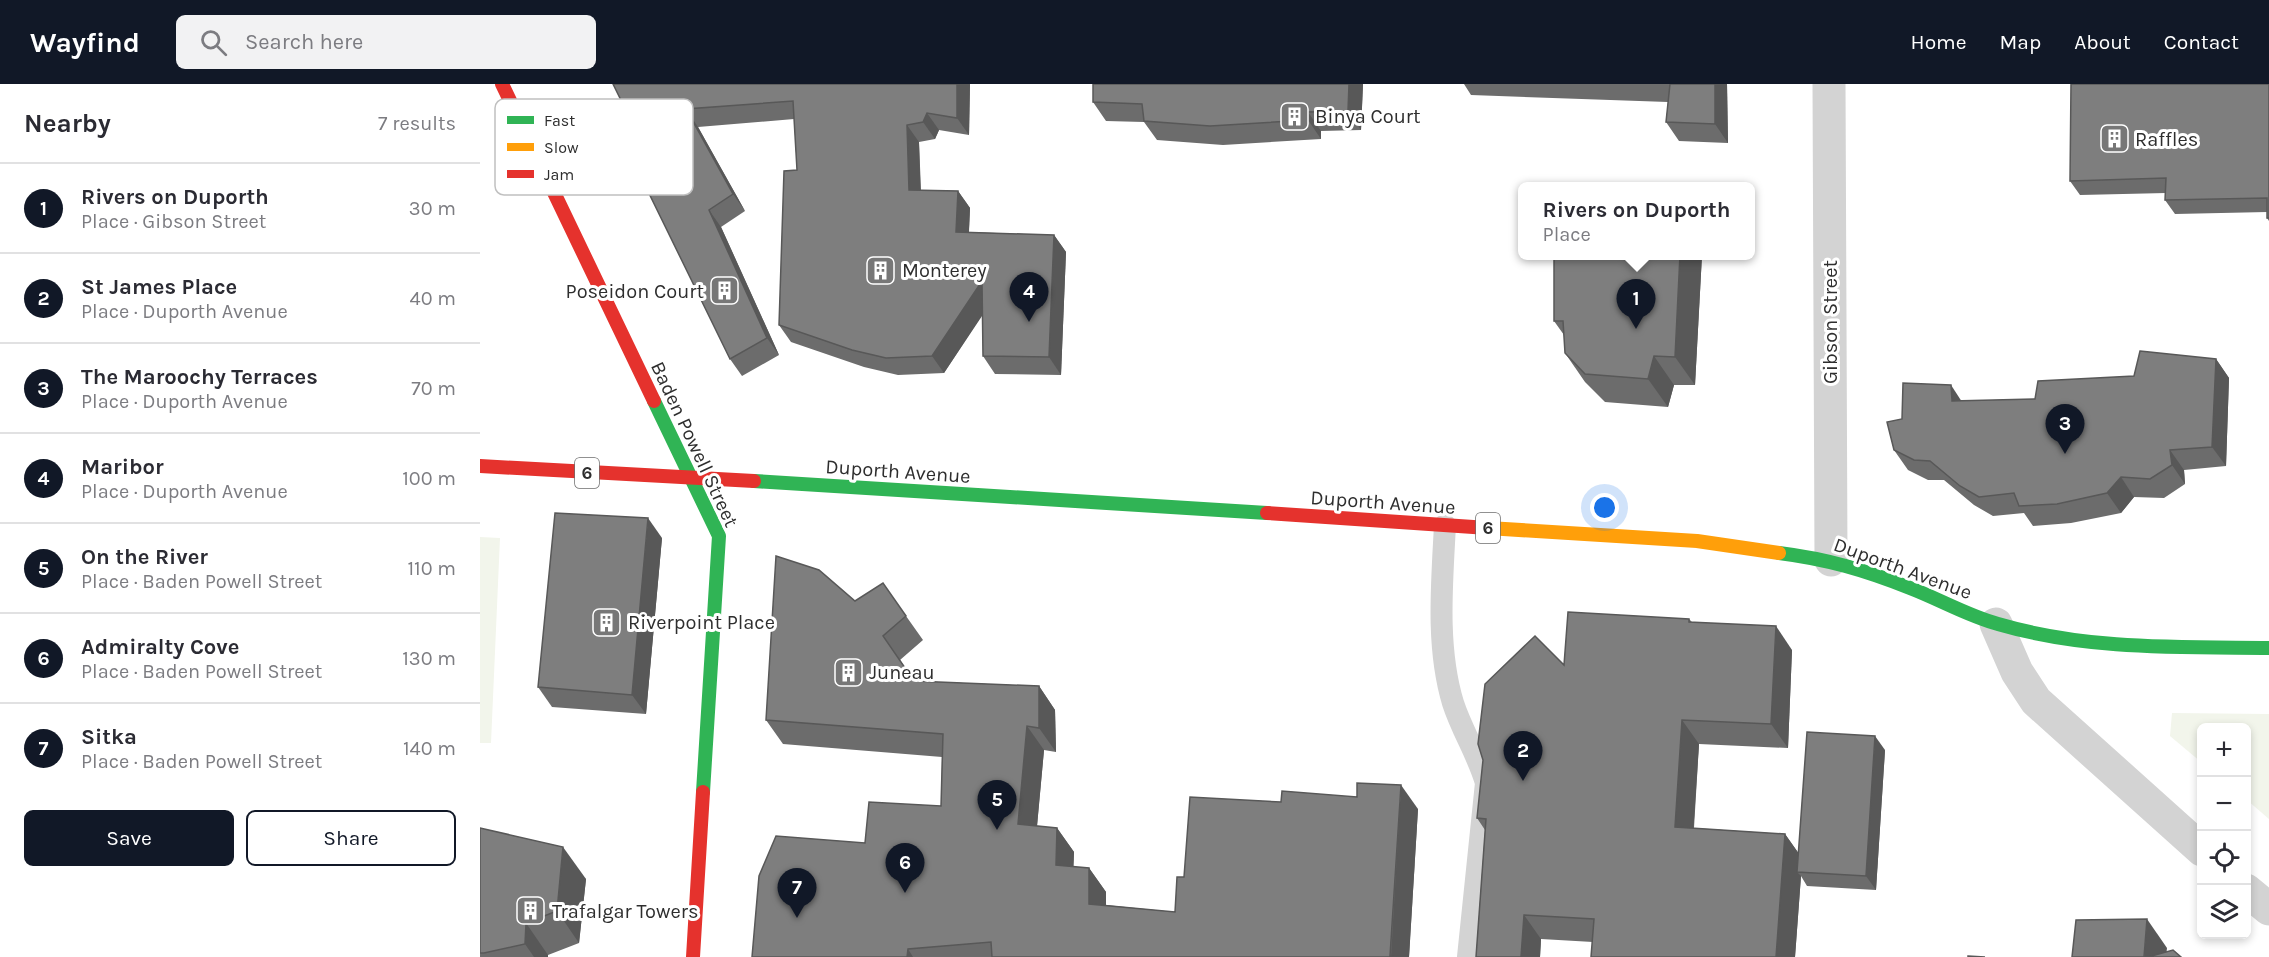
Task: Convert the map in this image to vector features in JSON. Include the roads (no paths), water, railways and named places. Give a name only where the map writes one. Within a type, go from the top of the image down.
[{"type":"main road","name":"Baden Powell Street","points":[[502,84],[509,99]]},
{"type":"main road","name":"Baden Powell Street","points":[[556,195],[694,478],[719,536],[693,957]]},
{"type":"main road","name":"Duporth Avenue","points":[[480,466],[1697,541],[1831,560],[1908,587],[1996,624],[2047,636],[2131,647],[2269,648]]},
{"type":"street","name":"Gibson Street","points":[[1829,84],[1831,560]]},
{"type":"street","points":[[1996,624],[2017,672],[2036,701],[2197,846]]},
{"type":"street","points":[[2251,893],[2269,909]]},
{"type":"lane","points":[[1445,525],[1442,579],[1444,661],[1453,701],[1464,732],[1479,759],[1486,783],[1468,957]]},
{"type":"place","name":"Binya Court","points":[[1294,116]]},
{"type":"place","name":"Raffles","points":[[2114,139]]},
{"type":"place","name":"Monterey","points":[[881,270]]},
{"type":"place","name":"Poseidon Court","points":[[725,291]]},
{"type":"place","name":"Maribor","points":[[1029,322]]},
{"type":"place","name":"Rivers on Duporth","points":[[1636,329]]},
{"type":"place","name":"The Maroochy Terraces","points":[[2065,454]]},
{"type":"place","name":"Riverpoint Place","points":[[607,622]]},
{"type":"place","name":"Juneau","points":[[848,672]]},
{"type":"place","name":"St James Place","points":[[1523,781]]},
{"type":"place","name":"On the River","points":[[997,830]]},
{"type":"place","name":"Admiralty Cove","points":[[905,893]]},
{"type":"place","name":"Trafalgar Towers","points":[[531,911]]},
{"type":"place","name":"Sitka","points":[[797,918]]}]
